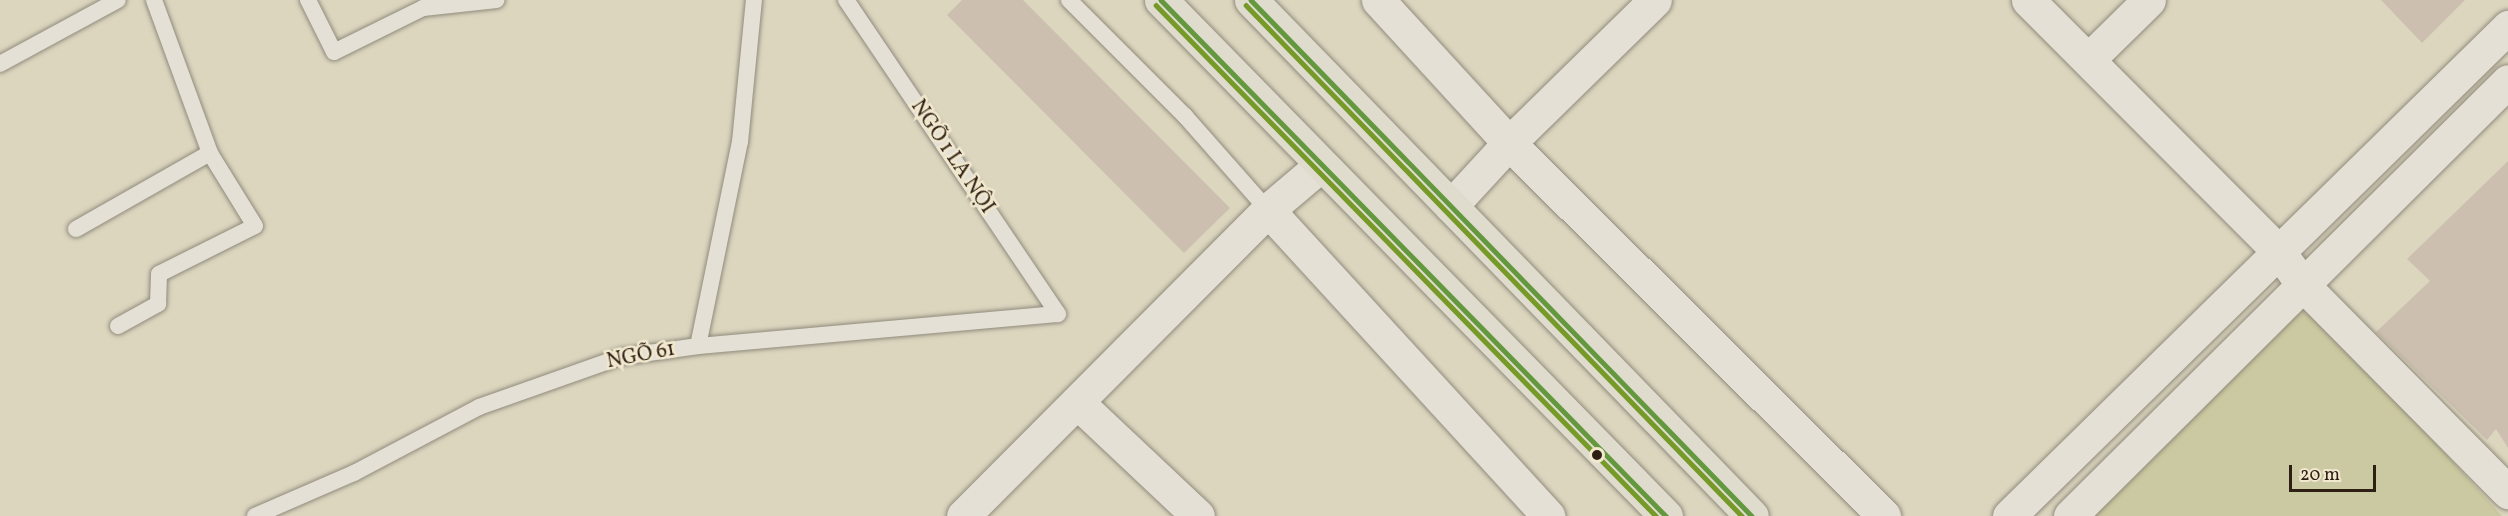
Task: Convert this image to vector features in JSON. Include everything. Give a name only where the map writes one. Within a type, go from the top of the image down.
[{"type":"main road","points":[[1161,0],[1666,516]]},
{"type":"main road","points":[[1251,0],[1752,516]]},
{"type":"street","points":[[1378,0],[1509,143],[1884,516]]},
{"type":"street","points":[[1451,207],[1509,143],[1655,0]]},
{"type":"street","points":[[2028,0],[2279,252],[2302,284],[2503,476]]},
{"type":"street","points":[[2089,59],[2149,0]]},
{"type":"street","points":[[2009,516],[2508,27]]},
{"type":"street","points":[[2070,516],[2508,81]]},
{"type":"street","points":[[963,516],[1268,210],[1321,165]]},
{"type":"street","points":[[1268,210],[1548,516]]},
{"type":"street","points":[[1077,402],[1198,516]]},
{"type":"lane","points":[[0,64],[118,0]]},
{"type":"lane","points":[[118,326],[158,304],[159,274],[255,226],[210,153],[154,0]]},
{"type":"lane","points":[[308,0],[334,52],[423,8],[497,0]]},
{"type":"lane","points":[[698,346],[740,142],[754,0]]},
{"type":"lane","name":"NGÕ 1 LA NỘI","points":[[846,0],[1058,314]]},
{"type":"lane","points":[[1069,0],[1185,116],[1268,210]]},
{"type":"lane","points":[[76,229],[210,153]]},
{"type":"lane","name":"NGÕ 61","points":[[255,516],[354,473],[479,407],[620,357],[698,346],[1058,314]]},
{"type":"shaded area","points":[[2303,295],[2502,516],[2083,516]]},
{"type":"building","points":[[962,0],[1023,0],[1230,208],[1184,253],[947,15]]},
{"type":"building","points":[[2381,0],[2465,0],[2422,43]]},
{"type":"building","points":[[2508,161],[2508,448],[2496,429],[2487,440],[2376,332],[2430,281],[2407,259]]},
{"type":"transit line","points":[[1161,0],[1666,516]]},
{"type":"transit line","points":[[1251,0],[1752,516]]},
{"type":"transit line","points":[[1156,5],[1656,516]]},
{"type":"transit line","points":[[1246,5],[1742,516]]}]
